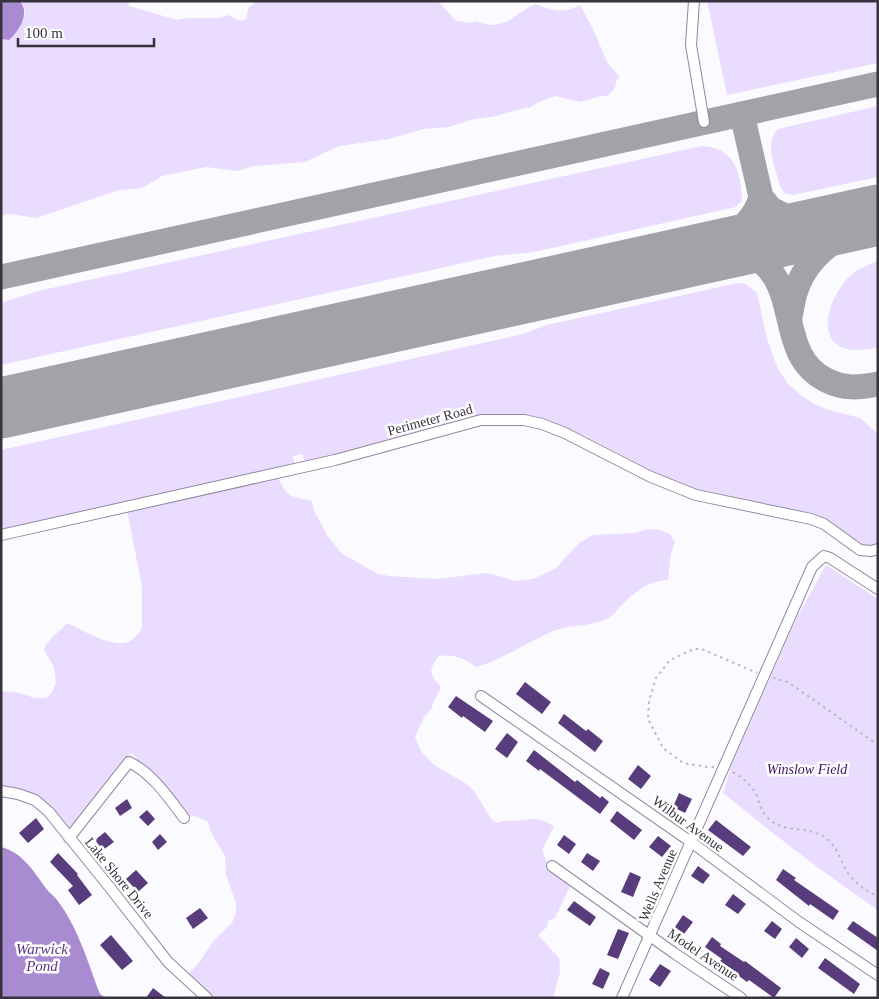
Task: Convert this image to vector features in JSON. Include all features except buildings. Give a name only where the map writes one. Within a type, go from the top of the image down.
[{"type":"street","points":[[694,1],[691,45],[704,122]]},
{"type":"street","name":"Perimeter Road","points":[[1,535],[335,460],[481,420],[501,419],[524,420],[542,424],[565,433],[651,476],[696,495],[810,519],[824,524],[860,550],[871,551],[878,549]]},
{"type":"street","points":[[724,768],[812,567],[824,556],[839,562],[878,588]]},
{"type":"street","name":"Wilbur Avenue","points":[[481,696],[691,842],[798,922],[878,975]]},
{"type":"street","points":[[69,838],[129,762],[143,771],[160,788],[184,818]]},
{"type":"street","name":"Wells Avenue","points":[[622,998],[724,768]]},
{"type":"street","name":"Lake Shore Drive","points":[[1,791],[35,800],[49,812],[168,962],[207,998]]},
{"type":"street","name":"Model Avenue","points":[[552,866],[741,998]]},
{"type":"path","points":[[878,745],[788,682],[763,676],[702,649],[694,649],[670,660],[656,678],[649,701],[648,719],[663,748],[683,763],[724,768],[743,778],[751,787],[762,810],[776,825],[809,830],[826,838],[834,846],[848,873],[861,887],[878,896]]},
{"type":"green space","points":[[18,1],[128,1],[129,6],[177,20],[187,18],[219,18],[229,15],[239,21],[246,19],[249,7],[257,1],[438,1],[456,21],[471,23],[477,21],[494,25],[507,21],[535,4],[558,10],[569,10],[580,5],[608,64],[620,77],[617,79],[615,88],[608,96],[580,102],[555,96],[529,108],[474,119],[449,127],[424,129],[389,139],[339,146],[305,162],[254,166],[238,171],[206,167],[162,176],[142,188],[119,190],[36,218],[11,214],[1,215],[1,39],[9,40],[23,20],[25,11],[23,5]]},
{"type":"green space","points":[[707,1],[878,1],[878,63],[727,95]]},
{"type":"green space","points":[[878,106],[878,177],[793,195],[784,192],[779,183],[771,148],[774,135],[778,129]]},
{"type":"green space","points":[[702,146],[721,151],[728,156],[737,169],[742,200],[736,207],[534,252],[495,256],[1,365],[1,303],[38,291]]},
{"type":"green space","points":[[878,261],[878,348],[856,350],[843,348],[834,342],[829,333],[829,312],[833,301],[838,291],[851,275]]},
{"type":"green space","points":[[738,283],[745,284],[757,293],[767,339],[778,369],[788,384],[814,404],[860,418],[878,434],[878,544],[872,546],[862,545],[833,524],[815,515],[700,491],[660,474],[561,425],[534,416],[518,414],[477,416],[304,463],[303,454],[293,456],[295,466],[276,474],[289,494],[297,498],[311,500],[315,513],[327,535],[341,553],[378,574],[389,576],[437,579],[487,573],[515,581],[533,579],[556,568],[579,543],[593,535],[634,533],[650,529],[670,534],[675,542],[671,554],[668,580],[647,585],[630,597],[610,617],[596,623],[556,630],[487,664],[476,667],[458,657],[439,656],[431,672],[441,687],[432,708],[424,717],[415,737],[421,751],[434,765],[465,783],[474,791],[492,820],[497,823],[534,819],[554,826],[542,850],[547,863],[572,882],[555,918],[548,921],[547,927],[538,935],[559,958],[560,972],[553,998],[207,998],[185,977],[199,963],[214,940],[232,923],[236,912],[236,903],[226,875],[225,856],[213,836],[207,821],[194,816],[184,818],[134,755],[130,753],[71,837],[37,802],[1,791],[1,691],[19,693],[35,698],[46,698],[51,694],[56,683],[54,667],[44,650],[51,639],[67,623],[89,634],[114,643],[132,640],[142,628],[142,587],[126,504],[1,531],[1,450],[523,334],[547,325]]},
{"type":"green space","name":"Winslow Field","points":[[826,565],[878,599],[878,910],[799,853],[723,793],[732,764],[795,621]]},
{"type":"water","points":[[1,1],[20,2],[23,6],[24,17],[22,22],[9,40],[1,39]]},
{"type":"water","name":"Warwick Pond","points":[[1,847],[17,854],[56,899],[71,922],[100,994],[106,998],[1,998]]},
{"type":"taxiway","points":[[1,277],[878,84]]},
{"type":"taxiway","points":[[742,114],[761,197],[771,209],[789,218],[810,226],[830,226]]},
{"type":"taxiway","points":[[714,251],[748,221],[758,206],[761,197]]},
{"type":"taxiway","points":[[790,317],[795,293],[802,276],[818,254],[840,238],[878,219]]},
{"type":"taxiway","points":[[714,251],[739,253],[757,258],[774,275],[781,291],[795,341],[801,356],[811,369],[826,380],[839,385],[858,387],[878,384]]},
{"type":"runway","points":[[1,408],[878,215]]}]
